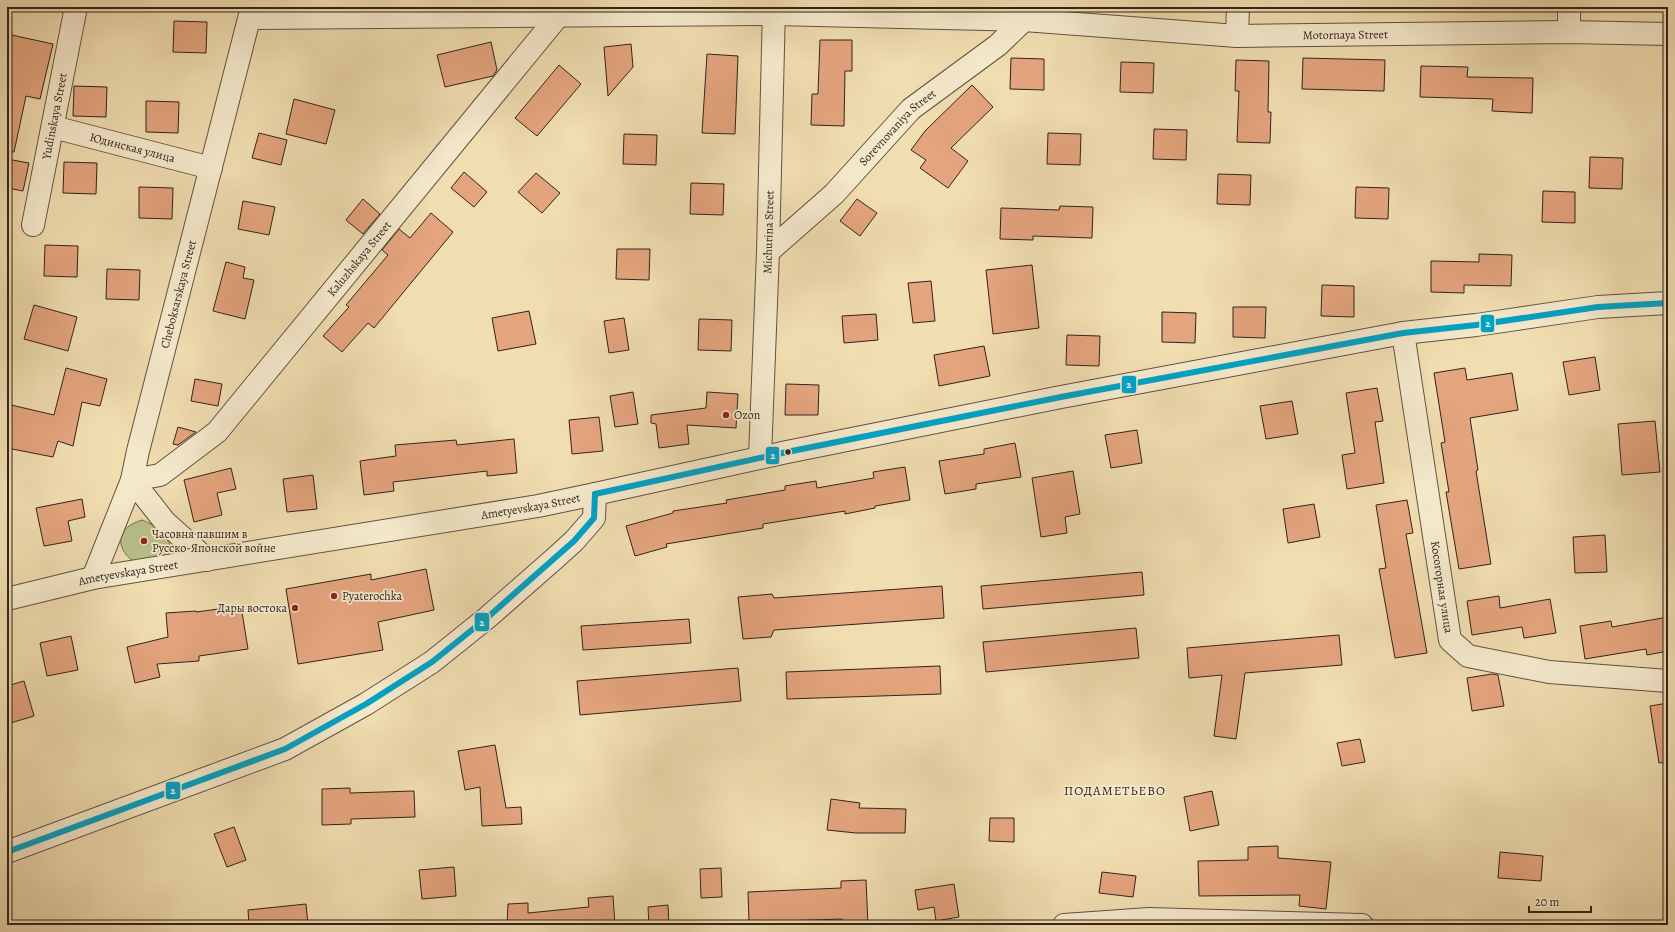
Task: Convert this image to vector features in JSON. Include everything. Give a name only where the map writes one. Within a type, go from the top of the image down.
[{"type":"street","name":"Yudinskaya Street","points":[[33,225],[76,7]]},
{"type":"street","points":[[1237,36],[1238,7]]},
{"type":"street","points":[[1569,7],[1569,32]]},
{"type":"street","name":"Motornaya Street","points":[[251,12],[774,10],[1024,14],[1237,36],[1569,32],[1668,34]]},
{"type":"street","name":"Michurina Street","points":[[760,457],[768,252],[774,10]]},
{"type":"street","name":"Kaluzhskaya Street","points":[[132,480],[160,475],[217,432],[560,11]]},
{"type":"street","name":"Cheboksarskaya Street","points":[[94,578],[132,480],[138,451],[251,12]]},
{"type":"street","name":"Sorevnovaniya Street","points":[[768,252],[834,194],[911,109],[998,45],[1024,14]]},
{"type":"street","name":"Юдинская улица","points":[[53,127],[211,168]]},
{"type":"street","name":"Ametyevskaya Street","points":[[7,599],[94,578],[538,506],[760,457],[1062,397],[1403,334],[1598,307],[1668,303]]},
{"type":"street","name":"Косогорная улица","points":[[1403,334],[1450,640],[1468,656],[1549,672],[1668,681]]},
{"type":"street","points":[[132,480],[165,522],[207,560]]},
{"type":"street","points":[[7,852],[285,748],[366,704],[432,662],[488,617],[574,541],[594,518],[595,494]]},
{"type":"street","points":[[1064,925],[1148,919],[1362,925]]},
{"type":"green space","points":[[142,520],[156,527],[168,539],[170,549],[166,558],[137,564],[125,552],[121,540],[122,534],[126,528]]},
{"type":"building","points":[[174,21],[207,22],[206,53],[173,52]]},
{"type":"building","points":[[7,34],[53,44],[40,99],[26,96],[14,152],[7,151]]},
{"type":"building","points":[[820,40],[852,40],[852,71],[845,71],[844,126],[811,125],[812,94],[818,94]]},
{"type":"building","points":[[491,42],[497,70],[493,76],[445,87],[437,55]]},
{"type":"building","points":[[631,44],[633,67],[608,96],[604,47]]},
{"type":"building","points":[[707,54],[738,56],[735,134],[702,133]]},
{"type":"building","points":[[1011,58],[1044,59],[1044,90],[1010,89]]},
{"type":"building","points":[[1303,58],[1385,60],[1384,91],[1302,89]]},
{"type":"building","points":[[1236,60],[1269,61],[1268,112],[1271,112],[1270,143],[1237,142],[1239,91],[1235,91]]},
{"type":"building","points":[[1121,62],[1154,63],[1153,93],[1120,92]]},
{"type":"building","points":[[559,65],[581,84],[537,136],[515,118]]},
{"type":"building","points":[[1421,66],[1468,67],[1467,77],[1533,78],[1532,113],[1492,111],[1493,99],[1420,97]]},
{"type":"building","points":[[972,85],[993,107],[951,148],[968,161],[948,188],[920,168],[926,160],[911,150],[925,131]]},
{"type":"building","points":[[74,86],[107,87],[106,117],[73,116]]},
{"type":"building","points":[[294,99],[335,110],[326,144],[286,134]]},
{"type":"building","points":[[146,101],[179,102],[178,133],[146,132]]},
{"type":"building","points":[[1154,129],[1187,130],[1186,160],[1153,159]]},
{"type":"building","points":[[259,133],[287,140],[281,165],[252,158]]},
{"type":"building","points":[[1048,133],[1081,134],[1080,165],[1047,164]]},
{"type":"building","points":[[624,134],[657,135],[656,165],[623,164]]},
{"type":"building","points":[[1590,157],[1623,158],[1622,189],[1589,188]]},
{"type":"building","points":[[7,159],[29,163],[23,191],[7,188]]},
{"type":"building","points":[[64,162],[97,163],[96,194],[63,193]]},
{"type":"building","points":[[464,172],[487,192],[474,207],[451,188]]},
{"type":"building","points":[[536,173],[560,193],[542,213],[518,192]]},
{"type":"building","points":[[1218,174],[1251,175],[1250,205],[1217,204]]},
{"type":"building","points":[[691,183],[724,184],[723,215],[690,214]]},
{"type":"building","points":[[139,187],[173,188],[172,219],[139,218]]},
{"type":"building","points":[[1356,187],[1389,188],[1388,219],[1355,218]]},
{"type":"building","points":[[1543,191],[1575,192],[1575,223],[1542,222]]},
{"type":"building","points":[[363,199],[380,214],[363,234],[346,220]]},
{"type":"building","points":[[857,199],[877,213],[860,236],[840,221]]},
{"type":"building","points":[[243,201],[275,207],[269,235],[238,229]]},
{"type":"building","points":[[1060,206],[1093,207],[1092,238],[1033,236],[1033,240],[1000,239],[1001,208],[1059,210]]},
{"type":"building","points":[[431,213],[453,232],[374,328],[368,323],[342,352],[323,336],[349,307],[346,305],[388,255],[382,250],[399,229],[410,238]]},
{"type":"building","points":[[45,245],[78,246],[77,277],[44,276]]},
{"type":"building","points":[[617,249],[650,249],[649,280],[616,279]]},
{"type":"building","points":[[1479,254],[1512,255],[1511,286],[1464,285],[1464,293],[1431,292],[1431,261],[1479,262]]},
{"type":"building","points":[[226,262],[245,267],[243,278],[254,280],[245,319],[213,311]]},
{"type":"building","points":[[1032,265],[1039,328],[993,334],[986,270]]},
{"type":"building","points":[[107,269],[140,270],[139,300],[106,299]]},
{"type":"building","points":[[931,281],[935,321],[913,323],[908,283]]},
{"type":"building","points":[[1322,285],[1354,286],[1354,317],[1321,316]]},
{"type":"building","points":[[34,305],[77,317],[68,351],[24,339]]},
{"type":"building","points":[[1233,307],[1266,307],[1265,338],[1233,337]]},
{"type":"building","points":[[529,311],[536,344],[498,351],[492,318]]},
{"type":"building","points":[[1162,312],[1196,313],[1195,343],[1162,342]]},
{"type":"building","points":[[876,314],[878,340],[844,343],[842,316]]},
{"type":"building","points":[[624,318],[629,350],[609,353],[604,321]]},
{"type":"building","points":[[699,319],[732,320],[731,351],[698,350]]},
{"type":"building","points":[[1067,335],[1100,336],[1099,366],[1066,365]]},
{"type":"building","points":[[984,346],[990,376],[939,386],[934,355]]},
{"type":"building","points":[[1595,357],[1600,390],[1569,395],[1563,362]]},
{"type":"building","points":[[66,368],[107,379],[100,406],[82,402],[73,446],[58,441],[53,457],[7,448],[7,404],[54,415]]},
{"type":"building","points":[[1465,368],[1467,380],[1512,373],[1518,410],[1470,418],[1478,470],[1476,471],[1491,564],[1459,569],[1446,492],[1449,492],[1441,443],[1445,442],[1434,373]]},
{"type":"building","points":[[195,379],[222,384],[218,406],[191,401]]},
{"type":"building","points":[[786,384],[819,385],[818,415],[785,415]]},
{"type":"building","points":[[1377,388],[1383,421],[1375,422],[1384,483],[1347,489],[1342,455],[1355,453],[1346,393]]},
{"type":"building","points":[[633,392],[638,424],[615,427],[610,396]]},
{"type":"building","points":[[707,392],[738,394],[736,428],[687,425],[689,444],[659,448],[656,424],[651,423],[651,415],[706,408]]},
{"type":"building","points":[[1292,401],[1298,434],[1266,439],[1260,406]]},
{"type":"building","points":[[599,417],[603,451],[572,454],[569,420]]},
{"type":"building","points":[[1655,421],[1660,472],[1622,475],[1618,424]]},
{"type":"building","points":[[178,427],[196,432],[178,445],[173,444]]},
{"type":"building","points":[[1137,430],[1142,463],[1111,468],[1105,435]]},
{"type":"building","points":[[514,439],[517,473],[487,476],[487,471],[393,482],[394,491],[364,495],[360,461],[396,456],[395,445],[456,440],[457,445]]},
{"type":"building","points":[[1015,443],[1021,477],[976,484],[976,489],[945,494],[939,461],[984,454],[984,449]]},
{"type":"building","points":[[905,467],[910,500],[875,506],[875,508],[845,514],[845,511],[763,524],[763,528],[666,544],[667,547],[635,556],[626,526],[673,513],[673,511],[727,503],[726,500],[785,490],[785,486],[816,481],[817,488],[874,478],[873,472]]},
{"type":"building","points":[[231,468],[236,489],[217,493],[222,515],[194,522],[184,480]]},
{"type":"building","points":[[1073,471],[1080,514],[1065,517],[1067,533],[1041,537],[1032,478]]},
{"type":"building","points":[[313,475],[317,509],[287,512],[283,479]]},
{"type":"building","points":[[82,499],[85,517],[68,521],[72,541],[44,546],[36,508]]},
{"type":"building","points":[[1407,500],[1413,533],[1406,534],[1427,653],[1395,658],[1379,569],[1386,568],[1376,505]]},
{"type":"building","points":[[1314,504],[1320,537],[1288,543],[1283,509]]},
{"type":"building","points":[[1605,535],[1607,572],[1575,573],[1573,537]]},
{"type":"building","points":[[426,569],[434,610],[378,622],[383,650],[298,664],[286,589],[371,574],[371,580]]},
{"type":"building","points":[[1142,572],[1144,595],[983,609],[981,586]]},
{"type":"building","points":[[942,586],[944,618],[774,630],[771,637],[743,639],[738,597],[772,594],[774,598]]},
{"type":"building","points":[[1499,596],[1500,608],[1550,599],[1556,633],[1524,638],[1522,627],[1472,635],[1467,601]]},
{"type":"building","points":[[241,606],[248,649],[199,656],[199,661],[157,664],[160,677],[135,683],[127,647],[168,637],[166,613],[196,612]]},
{"type":"building","points":[[1668,617],[1668,651],[1647,655],[1646,649],[1585,659],[1580,626],[1611,621],[1612,627]]},
{"type":"building","points":[[689,619],[691,643],[583,650],[581,626]]},
{"type":"building","points":[[1136,628],[1139,658],[986,672],[983,642]]},
{"type":"building","points":[[1339,635],[1342,665],[1245,673],[1236,739],[1214,736],[1222,675],[1189,678],[1187,648]]},
{"type":"building","points":[[71,636],[78,670],[47,676],[40,643]]},
{"type":"building","points":[[940,666],[941,694],[787,699],[786,672]]},
{"type":"building","points":[[738,668],[741,701],[580,715],[577,681]]},
{"type":"building","points":[[1492,674],[1498,675],[1504,706],[1472,711],[1467,678]]},
{"type":"building","points":[[24,681],[34,716],[7,724],[7,686]]},
{"type":"building","points":[[1668,703],[1668,762],[1659,763],[1650,706]]},
{"type":"building","points":[[1360,739],[1365,762],[1342,766],[1337,743]]},
{"type":"building","points":[[495,745],[506,808],[521,807],[522,824],[482,826],[480,787],[465,790],[458,751]]},
{"type":"building","points":[[350,788],[350,793],[414,791],[415,817],[351,819],[351,824],[322,825],[322,789]]},
{"type":"building","points":[[1212,791],[1219,825],[1190,831],[1184,797]]},
{"type":"building","points":[[831,799],[860,803],[859,808],[906,809],[905,833],[856,833],[827,830]]},
{"type":"building","points":[[990,818],[1014,818],[1014,842],[989,841]]},
{"type":"building","points":[[234,827],[246,860],[227,867],[214,834]]},
{"type":"building","points":[[1278,846],[1278,858],[1331,862],[1326,909],[1299,906],[1300,895],[1199,896],[1198,861],[1248,860],[1248,847]]},
{"type":"building","points":[[1500,852],[1543,856],[1541,881],[1498,878]]},
{"type":"building","points":[[454,867],[456,896],[422,899],[419,870]]},
{"type":"building","points":[[721,868],[722,897],[701,898],[700,869]]},
{"type":"building","points":[[1102,872],[1136,876],[1133,897],[1099,893]]},
{"type":"building","points":[[866,880],[868,925],[843,925],[842,919],[749,922],[748,892],[841,888],[841,881]]},
{"type":"building","points":[[954,884],[959,917],[936,921],[934,907],[918,910],[915,890]]},
{"type":"building","points":[[613,896],[615,925],[507,925],[508,904],[528,903],[528,913],[589,907],[588,898]]},
{"type":"building","points":[[306,904],[308,925],[249,925],[248,910]]},
{"type":"building","points":[[668,905],[669,925],[649,925],[648,907]]},
{"type":"transit line","name":"2","points":[[595,494],[787,452],[1061,397],[1403,333],[1476,325],[1598,307],[1668,303]]},
{"type":"transit line","name":"2","points":[[7,852],[285,749],[366,704],[432,662],[488,617],[574,541],[594,518],[595,494]]},
{"type":"place","name":"Ozon","points":[[726,415]]},
{"type":"place","name":"Часовня павшим в Русско-Японской войне","points":[[144,541]]},
{"type":"place","name":"Pyaterochka","points":[[334,596]]},
{"type":"place","name":"Дары востока","points":[[295,608]]},
{"type":"district","name":"ПОДАМЕТЬЕВО","points":[[1115,790]]}]
